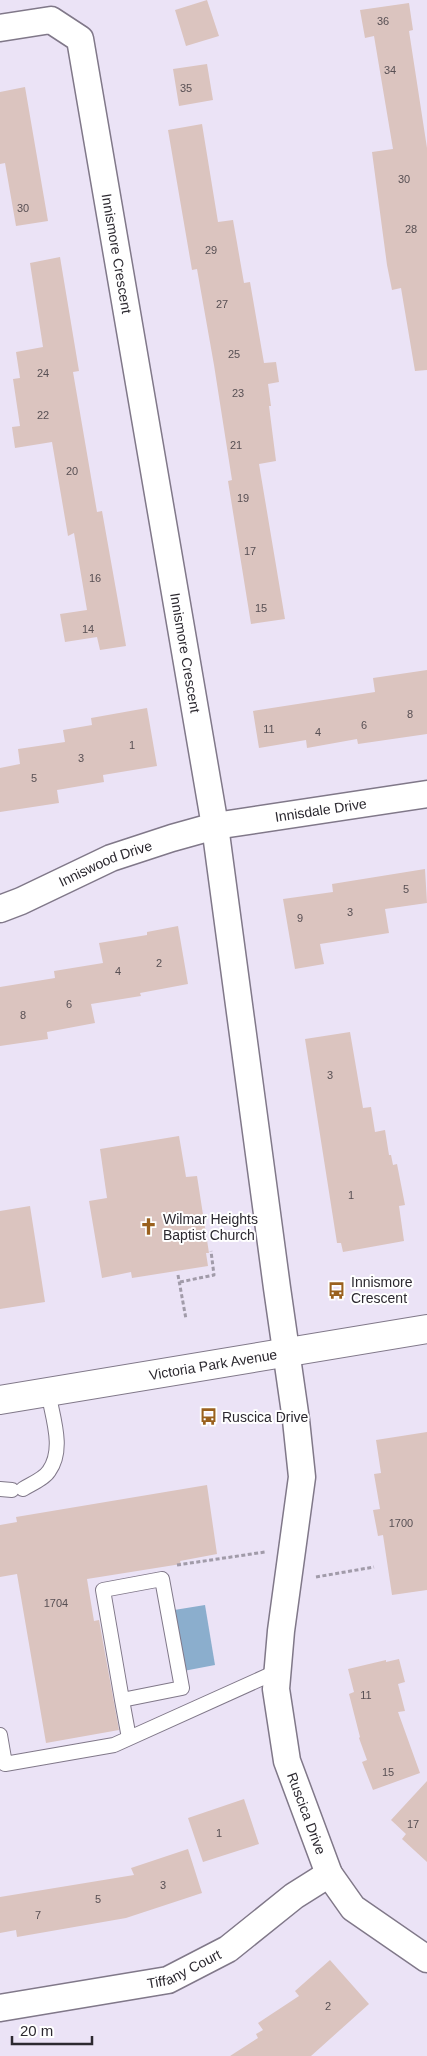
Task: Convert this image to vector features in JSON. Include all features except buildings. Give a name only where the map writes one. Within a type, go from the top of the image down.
[{"type":"main road","name":"Victoria Park Avenue","points":[[0,1400],[427,1328]]},
{"type":"street","name":"Innismore Crescent","points":[[0,28],[51,20],[80,39],[215,826],[275,1278],[287,1353]]},
{"type":"street","name":"Innisdale Drive","points":[[215,826],[427,794]]},
{"type":"street","name":"Inniswood Drive","points":[[0,909],[111,858],[215,826]]},
{"type":"street","name":"Ruscica Drive","points":[[287,1353],[302,1477],[281,1631],[276,1689],[287,1760],[328,1874],[353,1908],[427,1958]]},
{"type":"street","name":"Tiffany Court","points":[[7,2007],[168,1980],[228,1948],[294,1896],[328,1874]]},
{"type":"lane","points":[[12,1489],[48,1473],[56,1457],[56,1437],[48,1391]]},
{"type":"lane","points":[[122,1700],[182,1688],[162,1579],[103,1590],[122,1700],[129,1738]]},
{"type":"lane","points":[[0,1735],[4,1764],[114,1745],[278,1672]]},
{"type":"path","points":[[180,1282],[214,1276],[211,1251]]},
{"type":"path","points":[[178,1276],[186,1319]]},
{"type":"path","points":[[162,1579],[168,1566],[293,1548]]},
{"type":"path","points":[[288,1582],[374,1567]]},
{"type":"water","points":[[205,1605],[215,1665],[173,1673],[162,1612]]},
{"type":"place","name":"Wilmar Heights Baptist Church","points":[[149,1227]]},
{"type":"place","name":"Innismore Crescent","points":[[337,1290]]},
{"type":"place","name":"Ruscica Drive","points":[[208,1417]]}]
